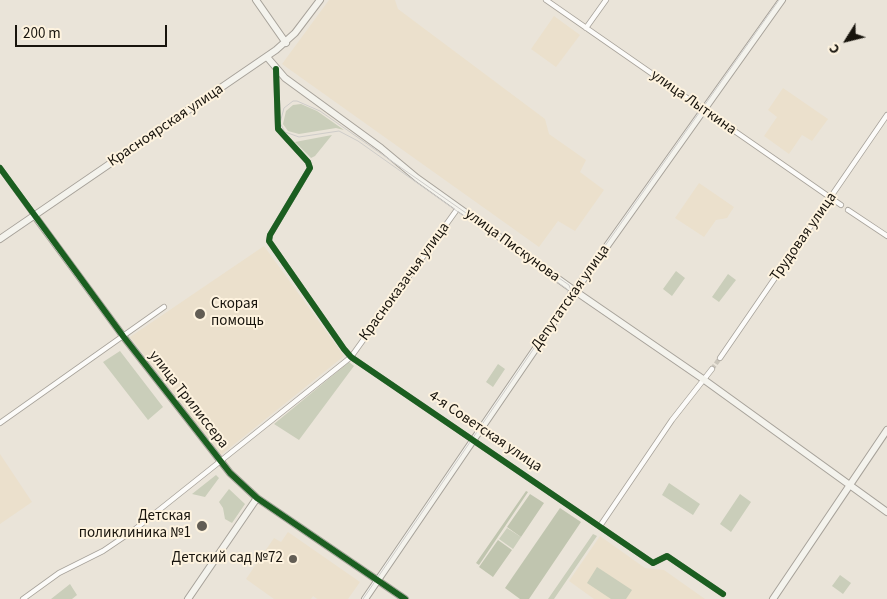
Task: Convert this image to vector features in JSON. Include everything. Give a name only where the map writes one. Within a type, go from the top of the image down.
[{"type":"street","points":[[256,0],[286,43]]},
{"type":"street","name":"Красноярская улица","points":[[0,239],[286,43],[320,0]]},
{"type":"street","name":"улица Лыткина","points":[[546,0],[841,206]]},
{"type":"street","points":[[586,28],[606,0]]},
{"type":"street","name":"Депутатская улица","points":[[365,599],[475,441],[575,291],[782,0]]},
{"type":"street","name":"улица Пискунова","points":[[267,57],[276,69],[458,208],[703,379],[887,512]]},
{"type":"street","name":"4-я Советская улица","points":[[276,69],[278,77],[278,128],[308,162],[310,168],[270,235],[269,241],[351,357],[653,563],[667,556],[722,594]]},
{"type":"street","name":"Трудовая улица","points":[[720,358],[887,115]]},
{"type":"street","name":"улица Трилиссера","points":[[0,168],[123,336],[220,462],[257,498],[405,599]]},
{"type":"street","name":"Красноказачья улица","points":[[23,599],[59,573],[74,567],[118,542],[351,357],[458,208]]},
{"type":"street","points":[[848,210],[887,236]]},
{"type":"street","points":[[0,423],[164,307]]},
{"type":"street","points":[[600,526],[672,420],[712,369]]},
{"type":"street","points":[[773,599],[887,430]]},
{"type":"street","points":[[188,599],[257,498]]},
{"type":"shaded area","points":[[329,0],[395,0],[398,9],[545,119],[549,134],[586,160],[580,172],[604,190],[575,231],[558,221],[539,247],[282,64]]},
{"type":"shaded area","points":[[554,16],[580,35],[556,67],[531,49]]},
{"type":"shaded area","points":[[783,88],[828,119],[812,141],[802,135],[789,154],[764,136],[777,117],[768,110]]},
{"type":"shaded area","points":[[699,183],[734,207],[727,218],[716,220],[704,237],[675,218]]},
{"type":"shaded area","points":[[264,246],[344,356],[221,455],[130,337]]},
{"type":"shaded area","points":[[0,454],[32,502],[0,524]]},
{"type":"shaded area","name":"Детский сад №72","points":[[288,532],[360,582],[348,599],[317,599],[313,596],[311,599],[274,599],[246,579],[274,538],[281,542]]},
{"type":"shaded area","points":[[600,536],[645,568],[664,570],[705,599],[594,599],[569,581]]},
{"type":"green space","points":[[301,104],[317,111],[344,130],[336,128],[299,134],[288,131],[283,124],[286,111],[293,105]]},
{"type":"green space","points":[[332,135],[315,156],[311,158],[295,142]]},
{"type":"green space","points":[[676,271],[685,278],[672,296],[663,289]]},
{"type":"green space","points":[[728,274],[736,280],[719,302],[712,297]]},
{"type":"green space","points":[[120,351],[163,407],[148,420],[103,362]]},
{"type":"green space","points":[[349,362],[354,366],[299,440],[274,424]]},
{"type":"green space","points":[[498,364],[505,369],[493,387],[486,382]]},
{"type":"green space","points":[[216,475],[219,478],[205,497],[192,494]]},
{"type":"green space","points":[[669,483],[700,504],[693,515],[662,495]]},
{"type":"green space","points":[[229,489],[245,504],[232,523],[225,519],[223,508],[219,502]]},
{"type":"green space","points":[[526,491],[528,492],[479,565],[476,563]]},
{"type":"green space","points":[[530,494],[544,503],[521,537],[507,527]]},
{"type":"green space","points":[[740,494],[751,502],[731,532],[720,524]]},
{"type":"green space","points":[[560,508],[581,522],[529,599],[520,599],[505,588]]},
{"type":"green space","points":[[507,528],[521,537],[513,549],[499,539]]},
{"type":"green space","points":[[593,534],[597,536],[554,599],[548,599]]},
{"type":"green space","points":[[498,540],[512,550],[493,577],[479,567]]},
{"type":"green space","points":[[597,567],[632,590],[626,599],[611,599],[587,583]]},
{"type":"green space","points":[[840,575],[851,583],[843,594],[832,586]]},
{"type":"green space","points":[[70,584],[77,595],[72,599],[51,599]]},
{"type":"tunnel","points":[[712,369],[720,358]]},
{"type":"tram line","points":[[363,599],[573,291],[779,0]]},
{"type":"tram line","points":[[569,297],[567,289],[358,141],[339,131],[299,137],[285,132],[280,123],[284,108],[293,101],[297,101],[320,111],[569,285],[573,296]]},
{"type":"cycle path","points":[[276,69],[278,129],[308,162],[310,168],[270,235],[269,241],[344,349],[351,357],[653,563],[667,556],[723,594]]},
{"type":"cycle path","points":[[0,168],[123,336],[230,473],[257,498],[405,599]]},
{"type":"place","name":"Скорая помощь","points":[[200,314]]},
{"type":"place","name":"Детская поликлиника №1","points":[[202,526]]},
{"type":"place","name":"Детский сад №72","points":[[293,559]]}]
